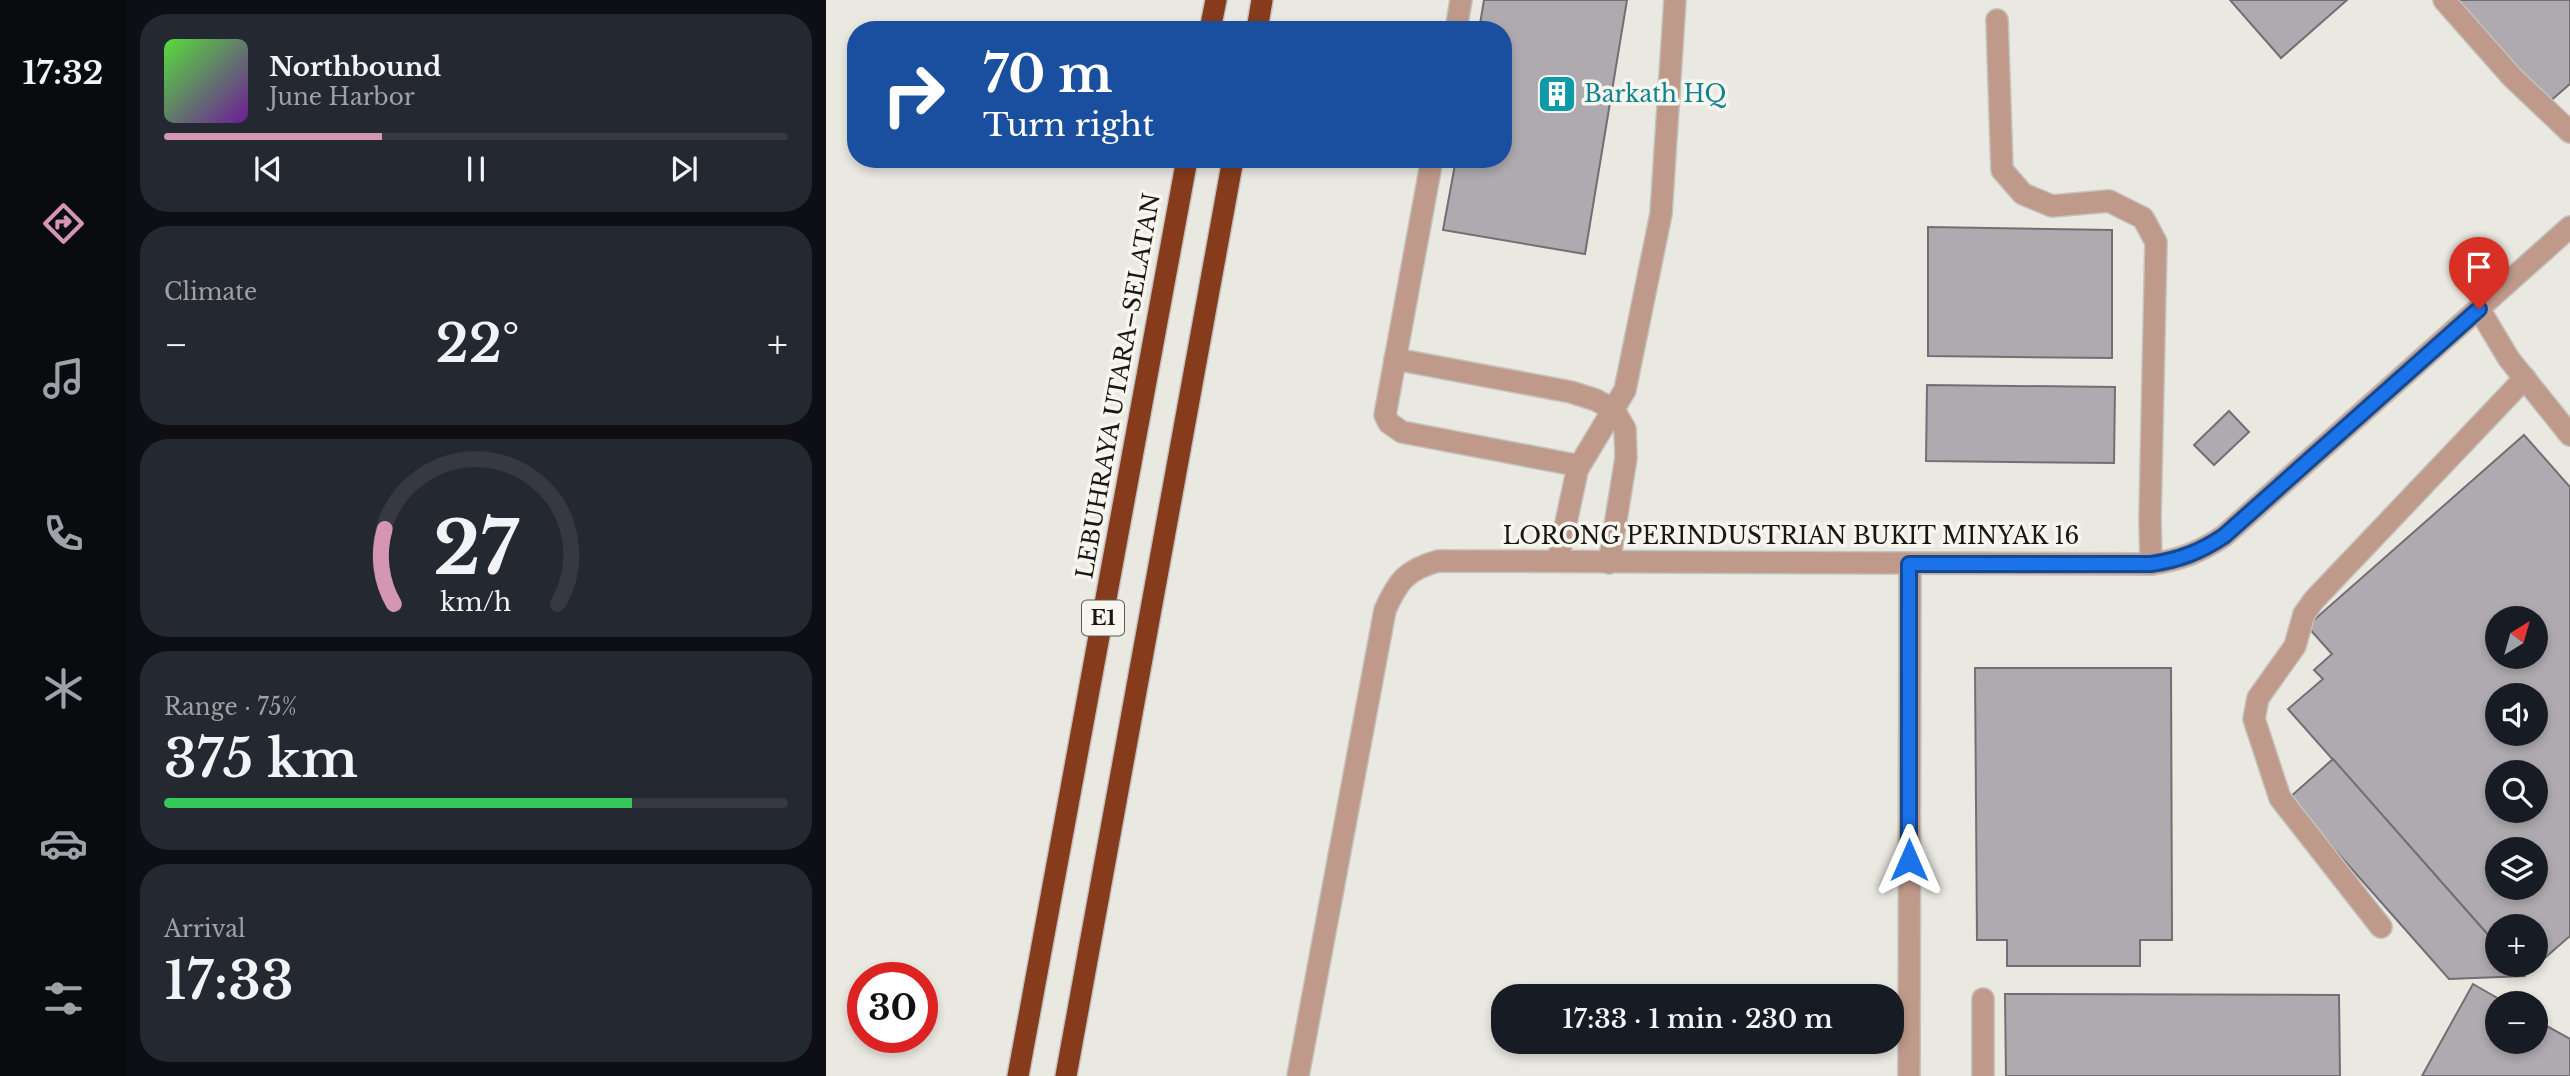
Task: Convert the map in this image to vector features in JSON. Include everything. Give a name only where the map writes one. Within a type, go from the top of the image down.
[{"type":"highway","points":[[1212,21],[1216,0]]},
{"type":"highway","points":[[1258,21],[1262,0]]},
{"type":"highway","name":"LEBUHRAYA UTARA–SELATAN","points":[[1018,1076],[1184,168]]},
{"type":"highway","name":"E1","points":[[1066,1076],[1231,168]]},
{"type":"street","points":[[1458,21],[1461,0]]},
{"type":"street","points":[[1558,560],[1577,470],[1625,390],[1661,214],[1675,0]]},
{"type":"street","points":[[2444,0],[2512,77],[2565,119]]},
{"type":"street","points":[[1997,20],[2002,170],[2023,194],[2052,206],[2109,201],[2143,218],[2156,242],[2151,564]]},
{"type":"street","points":[[1430,168],[1385,407],[1389,423],[1395,429],[1562,461],[1577,470]]},
{"type":"street","name":"LORONG PERINDUSTRIAN BUKIT MINYAK 16","points":[[1298,1076],[1385,610],[1394,589],[1405,575],[1418,566],[1438,561],[1558,560],[2151,564],[2177,560],[2202,551],[2224,536],[2570,227]]},
{"type":"street","points":[[2479,309],[2509,359],[2570,435]]},
{"type":"street","points":[[1395,359],[1571,392],[1596,400],[1614,410],[1625,429],[1626,458],[1609,562]]},
{"type":"street","points":[[2381,927],[2280,798],[2255,719],[2258,698],[2295,646],[2304,614],[2314,600],[2525,378]]},
{"type":"street","points":[[1909,564],[1909,1076]]},
{"type":"street","points":[[1983,999],[1983,1076]]},
{"type":"building","name":"Barkath HQ","points":[[1484,0],[1627,0],[1585,254],[1443,230],[1454,168],[1512,168],[1512,21],[1480,21]]},
{"type":"building","points":[[2230,0],[2347,0],[2281,58]]},
{"type":"building","points":[[2458,0],[2570,0],[2570,84],[2548,103]]},
{"type":"building","points":[[1928,227],[2112,230],[2112,358],[1928,356]]},
{"type":"building","points":[[1927,385],[2115,387],[2114,463],[1926,461]]},
{"type":"building","points":[[2229,411],[2249,432],[2214,465],[2194,445]]},
{"type":"building","points":[[2524,435],[2570,487],[2570,936],[2548,955],[2548,914],[2485,914],[2485,931],[2288,709],[2323,679],[2314,670],[2332,654],[2307,626]]},
{"type":"building","points":[[1975,668],[2171,668],[2172,940],[2140,940],[2140,966],[2007,966],[2007,940],[1977,940]]},
{"type":"building","points":[[2333,759],[2485,931],[2485,977],[2499,977],[2449,979],[2289,798]]},
{"type":"building","points":[[2473,984],[2485,991],[2485,1054],[2548,1054],[2548,1027],[2570,1039],[2570,1076],[2422,1076]]},
{"type":"building","points":[[2005,994],[2339,995],[2340,1076],[2006,1076]]},
{"type":"place","name":"Barkath HQ","points":[[1557,94]]},
{"type":"route","points":[[1909,860],[1909,564],[2151,564],[2177,560],[2202,551],[2224,536],[2479,309]]}]
